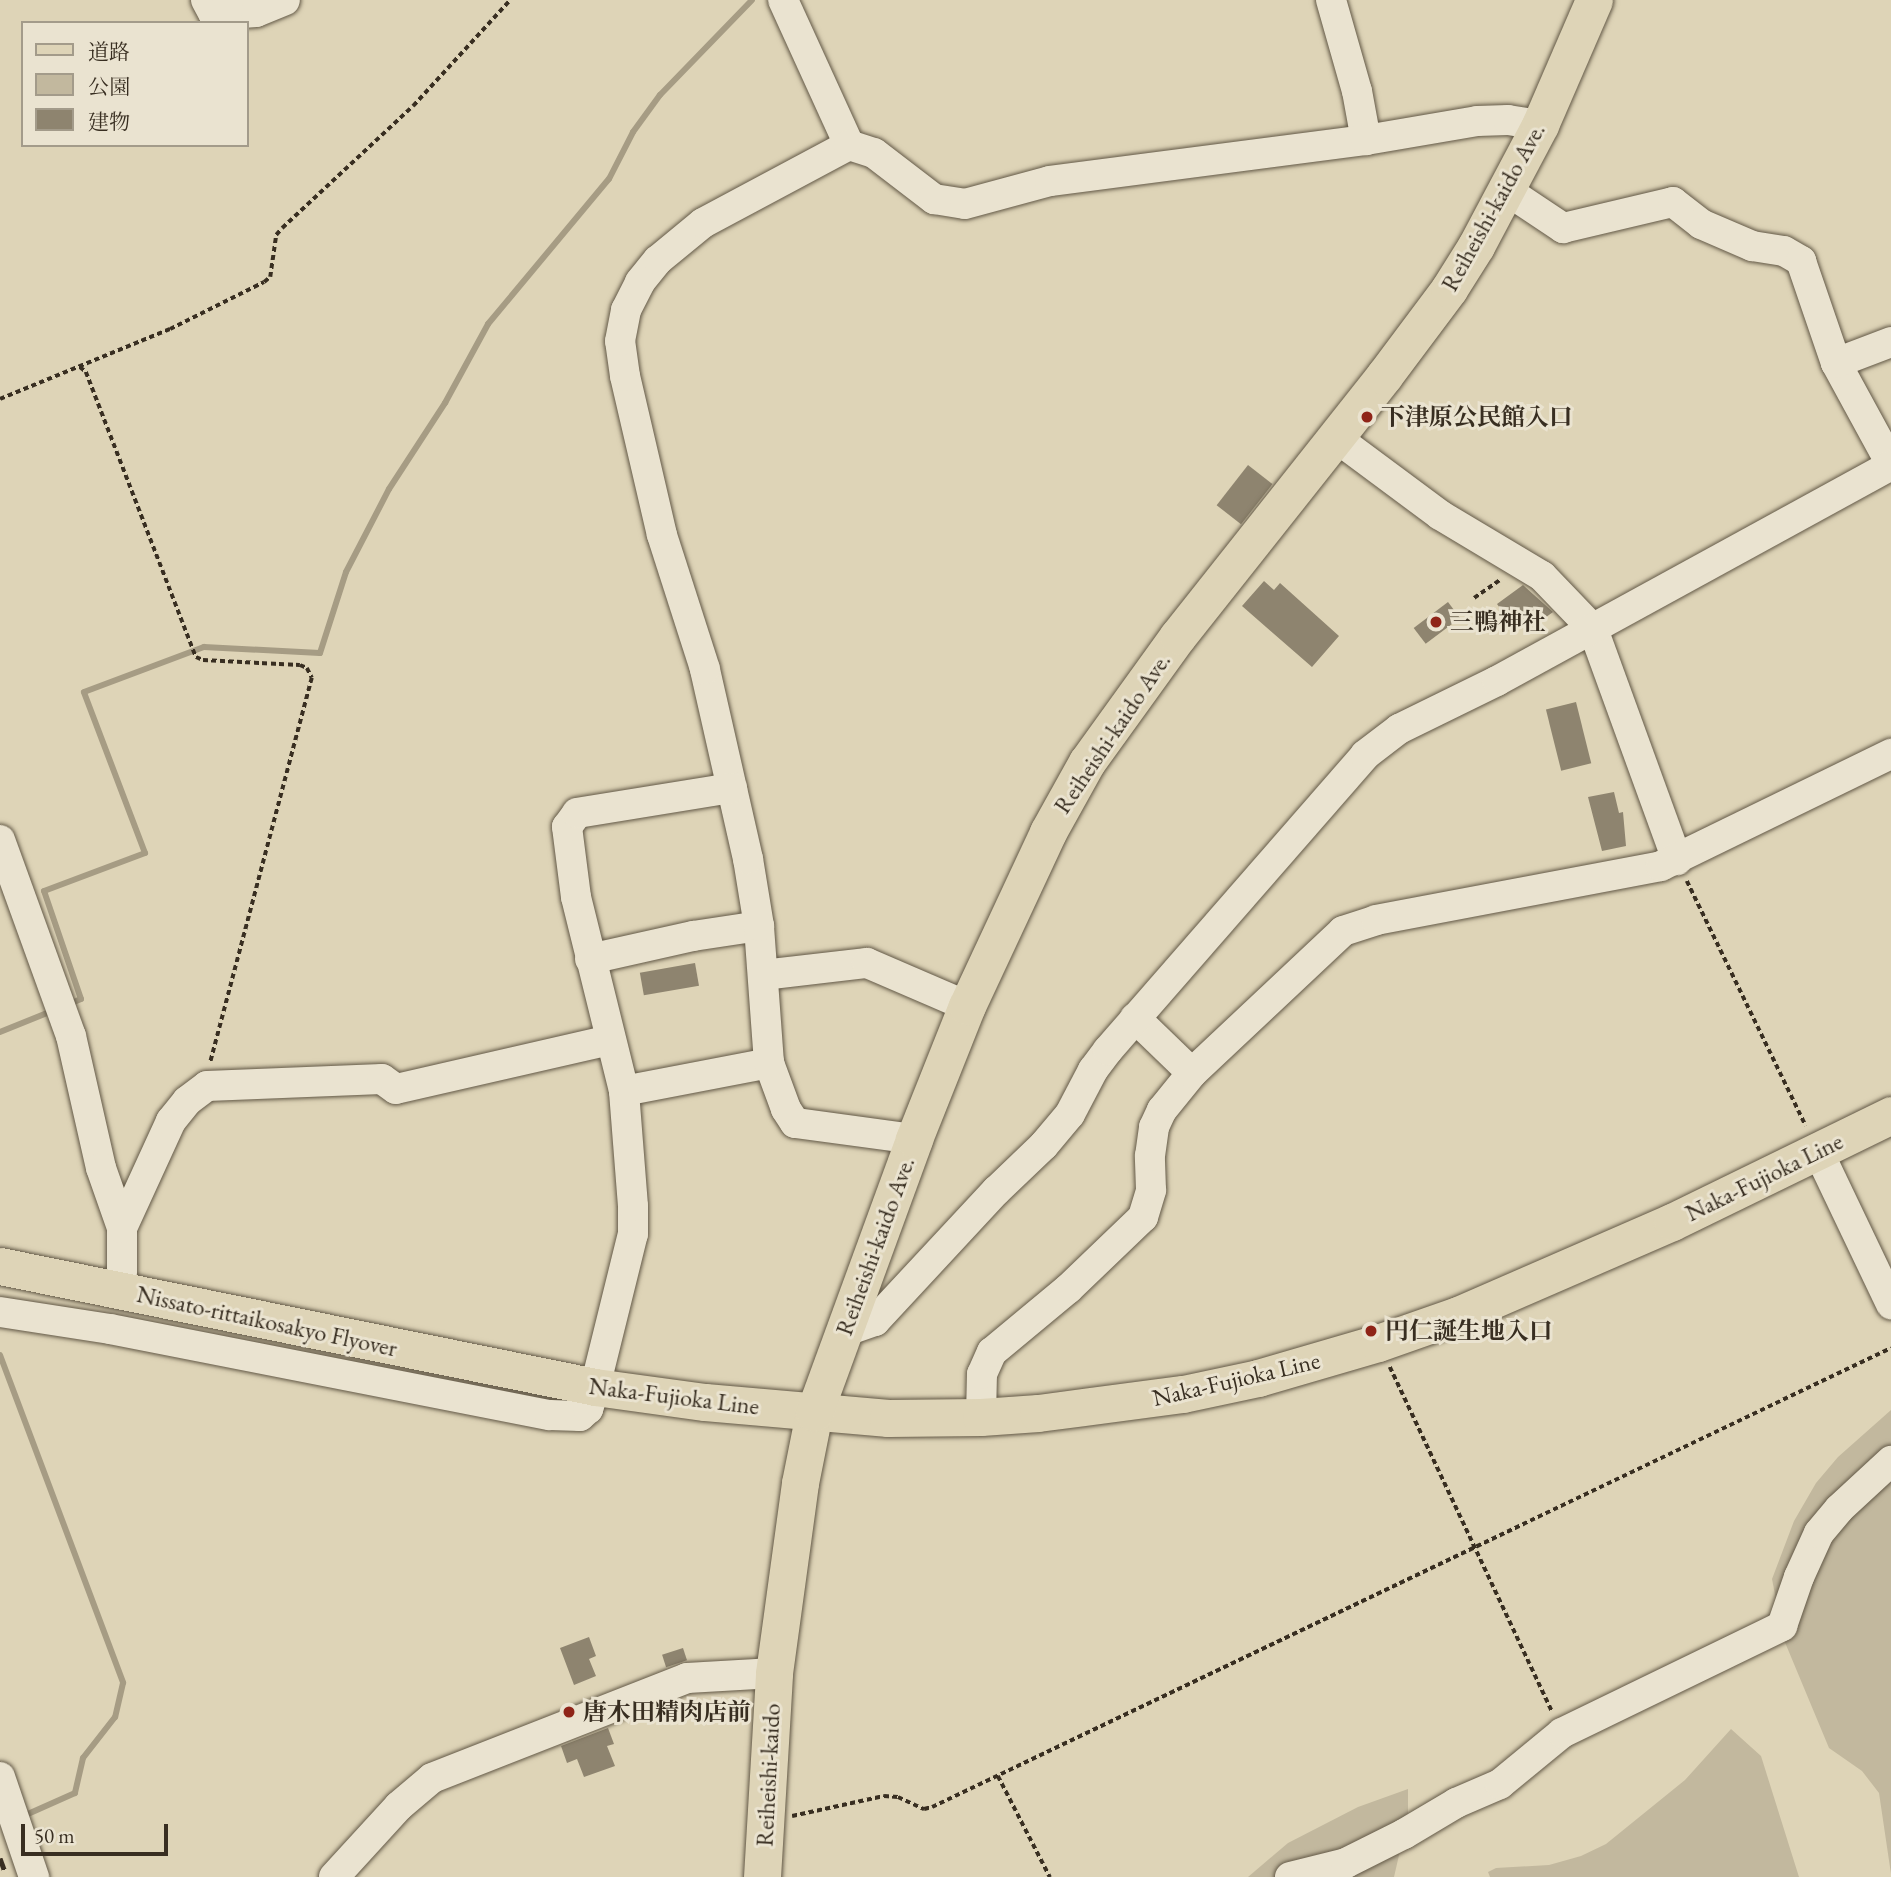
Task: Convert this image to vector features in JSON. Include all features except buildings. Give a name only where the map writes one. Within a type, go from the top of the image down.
[{"type":"main road","name":"Reiheishi-kaido Ave.","points":[[774,1672],[800,1483],[814,1413],[914,1139],[967,1006],[1048,832],[1087,762],[1178,636],[1449,289],[1506,191],[1540,125],[1594,0]]},
{"type":"main road","name":"Naka-Fujioka Line","points":[[534,1376],[595,1387],[814,1413],[888,1418],[981,1417],[1183,1394],[1258,1378],[1378,1343],[1542,1281],[1672,1222],[1891,1115]]},
{"type":"main road","name":"Nissato-rittaikosakyo Flyover","points":[[0,1266],[534,1376]]},
{"type":"main road","name":"Reiheishi-kaido","points":[[762,1877],[774,1672]]},
{"type":"street","points":[[206,0],[214,15],[256,12],[285,0]]},
{"type":"street","points":[[783,0],[849,145]]},
{"type":"street","points":[[1331,0],[1357,92],[1366,140]]},
{"type":"street","points":[[914,1139],[796,1123],[786,1109],[769,1063],[759,926],[748,859],[705,669],[662,536],[625,376],[620,341],[626,310],[640,282],[658,261],[703,223],[849,145],[874,153],[933,199],[951,204],[965,204],[1050,181],[1366,140],[1477,121],[1508,120],[1540,125]]},
{"type":"street","points":[[843,1332],[863,1326],[882,1314],[973,1215],[1044,1145],[1070,1114],[1093,1070],[1135,1018],[1365,755],[1399,729],[1592,629],[1891,465],[1836,363],[1801,261],[1784,251],[1752,246],[1701,225],[1673,202],[1563,228],[1506,191]]},
{"type":"street","points":[[1836,363],[1891,342]]},
{"type":"street","points":[[1335,438],[1440,515],[1542,576],[1592,629],[1677,860]]},
{"type":"street","points":[[981,1417],[982,1374],[992,1352],[1068,1289],[1143,1217],[1151,1190],[1150,1156],[1154,1127],[1162,1110],[1192,1073],[1342,931],[1376,920],[1643,872],[1677,860],[1891,754]]},
{"type":"street","points":[[0,1312],[112,1321],[550,1415],[580,1416],[588,1409],[595,1387],[633,1234],[624,1091],[590,960],[569,856],[567,827],[573,816],[732,788]]},
{"type":"street","points":[[0,840],[8,884],[71,1036],[102,1168],[122,1228],[122,1273]]},
{"type":"street","points":[[590,960],[693,936],[759,926]]},
{"type":"street","points":[[763,975],[867,963],[967,1006]]},
{"type":"street","points":[[1135,1018],[1192,1073]]},
{"type":"street","points":[[122,1228],[171,1121],[187,1101],[206,1086],[382,1079],[396,1089],[610,1040]]},
{"type":"street","points":[[624,1091],[769,1063]]},
{"type":"street","points":[[1818,1151],[1891,1304]]},
{"type":"street","points":[[1290,1877],[1346,1863],[1404,1834],[1457,1803],[1500,1783],[1562,1733],[1782,1626],[1799,1577],[1819,1534],[1839,1509],[1891,1461]]},
{"type":"street","points":[[334,1877],[399,1805],[432,1778],[687,1678],[774,1672]]},
{"type":"street","points":[[0,1777],[34,1877]]},
{"type":"path","points":[[0,399],[226,303],[264,282],[270,277],[276,235],[282,228],[412,106],[510,0]]},
{"type":"path","points":[[80,367],[86,372],[196,657],[203,660],[300,664],[307,668],[312,678],[206,1077],[206,1086]]},
{"type":"path","points":[[1677,860],[1818,1151]]},
{"type":"path","points":[[1378,1343],[1562,1733]]},
{"type":"path","points":[[766,1822],[884,1796],[898,1797],[924,1809],[1891,1348]]},
{"type":"path","points":[[998,1776],[1049,1877]]},
{"type":"green space","points":[[1891,1410],[1891,1874],[1879,1793],[1862,1771],[1829,1748],[1784,1640],[1772,1579],[1794,1521],[1816,1483],[1838,1457]]},
{"type":"green space","points":[[1731,1729],[1761,1756],[1799,1877],[1490,1877],[1488,1872],[1496,1868],[1549,1865],[1581,1856],[1606,1844],[1685,1780]]},
{"type":"green space","points":[[1408,1789],[1408,1816],[1394,1877],[1248,1877],[1288,1843],[1358,1807]]},
{"type":"waterway","points":[[69,1004],[81,999],[44,891],[145,853],[84,692],[204,647],[320,653],[346,572],[389,489],[445,403],[488,324],[609,179],[633,132],[660,95],[752,0]]},
{"type":"waterway","points":[[0,1032],[52,1011]]},
{"type":"waterway","points":[[0,1355],[123,1683],[115,1717],[83,1758],[75,1793],[21,1817]]},
{"type":"railway","points":[[0,1858],[7,1877]]},
{"type":"place","name":"下津原公民館入口","points":[[1367,417]]},
{"type":"place","name":"三鴨神社","points":[[1436,622]]},
{"type":"place","name":"円仁誕生地入口","points":[[1371,1331]]},
{"type":"place","name":"唐木田精肉店前","points":[[569,1712]]}]
